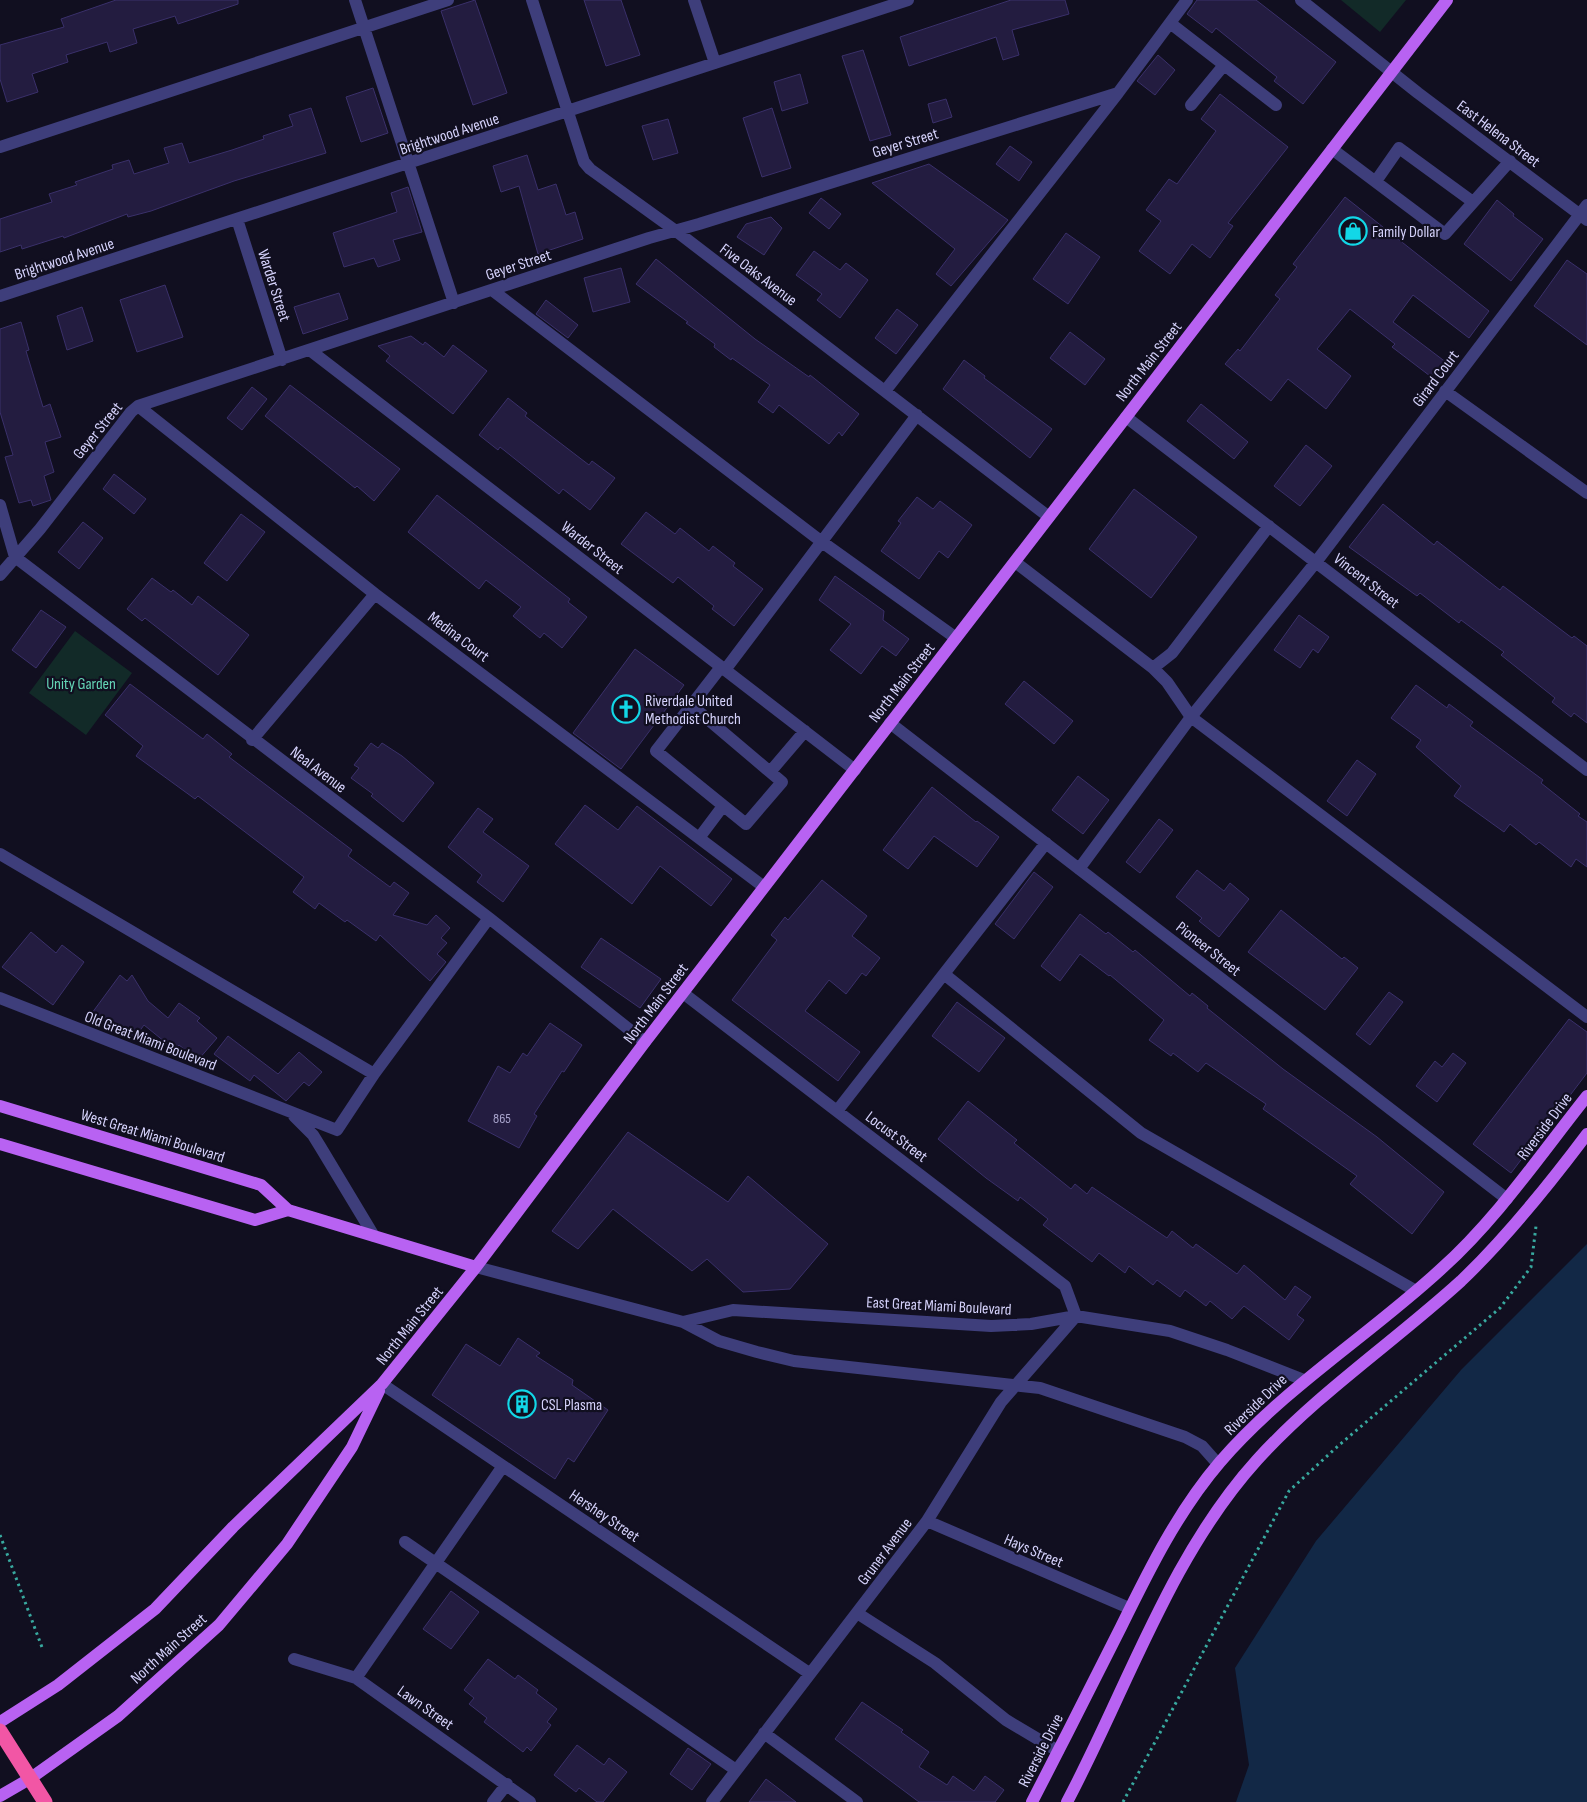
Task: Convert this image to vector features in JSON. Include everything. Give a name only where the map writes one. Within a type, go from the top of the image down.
[{"type":"highway","points":[[0,1730],[46,1802]]},
{"type":"main road","name":"North Main Street","points":[[0,1722],[58,1685],[155,1609],[233,1527],[382,1384],[476,1268],[645,1042],[1447,0]]},
{"type":"main road","name":"Riverside Drive","points":[[1032,1802],[1166,1538],[1218,1464],[1248,1432],[1304,1380],[1360,1338],[1416,1291],[1457,1253],[1507,1199],[1587,1096]]},
{"type":"main road","name":"West Great Miami Boulevard","points":[[0,1106],[261,1185],[288,1210],[476,1268]]},
{"type":"main road","points":[[1067,1802],[1173,1585],[1210,1521],[1256,1462],[1301,1416],[1422,1314],[1503,1240],[1587,1134]]},
{"type":"main road","points":[[0,1144],[255,1220],[288,1210]]},
{"type":"main road","name":"North Main Street","points":[[0,1796],[31,1778],[118,1716],[219,1625],[286,1544],[352,1447],[382,1384]]},
{"type":"street","points":[[356,0],[454,303]]},
{"type":"street","points":[[0,147],[448,0]]},
{"type":"street","name":"Five Oaks Avenue","points":[[532,0],[584,162],[590,169],[676,231],[1050,517]]},
{"type":"street","points":[[694,0],[715,63]]},
{"type":"street","name":"Brightwood Avenue","points":[[0,296],[908,0]]},
{"type":"street","points":[[885,391],[1118,93],[1187,0]]},
{"type":"street","name":"East Helena Street","points":[[1301,0],[1510,161],[1585,213]]},
{"type":"street","points":[[1170,23],[1276,105]]},
{"type":"street","points":[[1191,105],[1224,65]]},
{"type":"street","name":"Geyer Street","points":[[0,574],[131,412],[138,406],[676,231],[1118,93]]},
{"type":"street","points":[[1376,181],[1399,148],[1473,202]]},
{"type":"street","points":[[1332,150],[1446,234],[1510,161]]},
{"type":"street","name":"Girard Court","points":[[1080,869],[1191,717],[1316,562],[1585,213]]},
{"type":"street","name":"Warder Street","points":[[237,219],[282,360]]},
{"type":"street","points":[[492,290],[822,542],[956,638]]},
{"type":"street","name":"Warder Street","points":[[311,350],[855,770]]},
{"type":"street","points":[[1446,391],[1587,493]]},
{"type":"street","name":"Medina Court","points":[[138,406],[375,594],[764,887]]},
{"type":"street","points":[[691,705],[782,782],[746,824],[656,751],[691,705],[723,668],[822,542],[917,415]]},
{"type":"street","name":"Vincent Street","points":[[1126,417],[1587,770]]},
{"type":"street","points":[[0,505],[15,557]]},
{"type":"street","points":[[1153,668],[1172,653],[1269,526]]},
{"type":"street","name":"Neal Avenue","points":[[15,557],[252,740],[489,918],[645,1042]]},
{"type":"street","points":[[1015,562],[1153,668],[1166,682],[1191,717],[1587,1017]]},
{"type":"street","points":[[252,740],[375,594]]},
{"type":"street","name":"Pioneer Street","points":[[890,723],[1507,1199]]},
{"type":"street","points":[[770,772],[804,731]]},
{"type":"street","points":[[699,838],[723,806]]},
{"type":"street","points":[[836,1111],[1046,843]]},
{"type":"street","points":[[0,854],[374,1074],[489,918]]},
{"type":"street","points":[[944,974],[1141,1133],[1416,1291]]},
{"type":"street","name":"Locust Street","points":[[683,993],[1065,1286],[1076,1316]]},
{"type":"street","name":"Old Great Miami Boulevard","points":[[0,998],[337,1130],[374,1074]]},
{"type":"street","name":"Old Great Miami Boulevard","points":[[290,1112],[313,1135],[374,1236]]},
{"type":"street","name":"East Great Miami Boulevard","points":[[476,1268],[683,1322],[719,1341],[794,1361],[1040,1388],[1170,1431],[1202,1446],[1218,1464]]},
{"type":"street","name":"East Great Miami Boulevard","points":[[683,1322],[733,1310],[991,1326],[1031,1324],[1076,1316],[1170,1332],[1227,1350],[1304,1380]]},
{"type":"street","name":"Gruner Avenue","points":[[712,1802],[927,1521],[1001,1402],[1076,1316]]},
{"type":"street","name":"Hershey Street","points":[[382,1384],[809,1673]]},
{"type":"street","points":[[356,1678],[503,1466]]},
{"type":"street","name":"Hays Street","points":[[927,1521],[1129,1608]]},
{"type":"street","points":[[405,1542],[736,1770]]},
{"type":"street","points":[[857,1613],[935,1663],[1006,1720],[1058,1752]]},
{"type":"street","name":"Lawn Street","points":[[294,1659],[356,1678],[530,1802]]},
{"type":"street","points":[[764,1733],[857,1802]]},
{"type":"street","points":[[493,1802],[507,1784]]},
{"type":"path","points":[[1124,1802],[1289,1491],[1338,1446],[1500,1308],[1531,1267],[1537,1221]]},
{"type":"path","points":[[0,1536],[43,1650]]},
{"type":"green space","points":[[1341,0],[1406,0],[1380,32]]},
{"type":"green space","name":"Unity Garden","points":[[75,631],[132,673],[86,735],[29,693]]},
{"type":"water","points":[[1587,1244],[1587,1802],[1236,1802],[1249,1765],[1235,1668],[1316,1541],[1461,1370]]},
{"type":"building","points":[[116,0],[238,0],[238,4],[178,24],[175,16],[133,29],[137,43],[110,52],[107,42],[66,55],[68,62],[32,74],[38,92],[7,102],[0,79],[0,45],[64,27],[61,19]]},
{"type":"building","points":[[475,0],[507,93],[473,105],[441,11]]},
{"type":"building","points":[[584,0],[621,0],[640,55],[606,66]]},
{"type":"building","points":[[1011,0],[1065,0],[1069,14],[1012,30],[1019,55],[1003,60],[996,37],[909,66],[900,37]]},
{"type":"building","points":[[1197,0],[1256,0],[1336,62],[1303,104],[1274,81],[1277,77],[1216,28],[1212,33],[1187,14]]},
{"type":"building","points":[[863,50],[891,135],[870,141],[842,56]]},
{"type":"building","points":[[1158,55],[1175,70],[1155,95],[1137,81]]},
{"type":"building","points":[[800,74],[808,103],[782,111],[774,82]]},
{"type":"building","points":[[373,88],[388,133],[361,142],[346,97]]},
{"type":"building","points":[[1220,94],[1288,147],[1228,223],[1233,226],[1210,258],[1192,244],[1170,274],[1139,251],[1161,221],[1146,210],[1169,179],[1177,184],[1216,131],[1201,119]]},
{"type":"building","points":[[946,99],[952,117],[933,123],[928,104]]},
{"type":"building","points":[[311,108],[326,153],[234,181],[151,211],[128,217],[127,214],[64,238],[63,236],[22,249],[21,245],[0,252],[0,219],[52,202],[49,194],[77,185],[75,182],[113,169],[112,165],[129,160],[134,174],[169,163],[164,148],[182,143],[189,163],[232,150],[264,139],[263,136],[293,126],[289,115]]},
{"type":"building","points":[[772,108],[791,168],[762,177],[743,118]]},
{"type":"building","points":[[668,119],[678,153],[653,160],[642,126]]},
{"type":"building","points":[[1010,146],[1032,162],[1019,181],[996,164]]},
{"type":"building","points":[[527,155],[538,190],[556,184],[566,215],[575,212],[583,239],[538,254],[519,186],[501,192],[493,166]]},
{"type":"building","points":[[929,164],[1008,220],[951,286],[936,274],[955,249],[872,183]]},
{"type":"building","points":[[408,187],[422,232],[393,240],[400,260],[378,267],[374,258],[344,267],[333,233],[397,212],[391,193]]},
{"type":"building","points":[[1345,197],[1489,311],[1469,338],[1413,295],[1393,322],[1447,363],[1434,379],[1392,347],[1395,344],[1350,309],[1317,349],[1351,376],[1326,409],[1288,379],[1271,401],[1225,364],[1238,349],[1240,351],[1280,299],[1275,295],[1297,267],[1293,264]]},
{"type":"building","points":[[821,198],[841,214],[829,229],[809,213]]},
{"type":"building","points":[[1497,200],[1514,214],[1513,216],[1543,239],[1511,281],[1464,244]]},
{"type":"building","points":[[771,217],[782,228],[764,255],[737,237],[746,224]]},
{"type":"building","points":[[1066,233],[1100,257],[1068,304],[1033,279]]},
{"type":"building","points":[[814,251],[840,270],[846,263],[868,280],[840,318],[817,300],[822,294],[796,275]]},
{"type":"building","points":[[656,259],[755,339],[809,377],[810,375],[859,414],[842,436],[839,432],[829,444],[779,405],[773,413],[758,402],[770,385],[732,358],[731,360],[714,347],[715,344],[686,323],[688,322],[636,284]]},
{"type":"building","points":[[1567,260],[1587,274],[1587,345],[1534,306]]},
{"type":"building","points":[[621,268],[630,302],[593,312],[584,278]]},
{"type":"building","points":[[165,285],[183,337],[137,352],[120,300]]},
{"type":"building","points":[[339,293],[348,319],[303,334],[294,307]]},
{"type":"building","points":[[546,300],[578,325],[568,338],[536,314]]},
{"type":"building","points":[[82,307],[93,341],[67,350],[57,316]]},
{"type":"building","points":[[897,309],[918,325],[896,354],[875,338]]},
{"type":"building","points":[[21,322],[29,350],[26,351],[43,407],[50,404],[61,437],[45,442],[54,472],[44,476],[51,500],[33,506],[31,500],[19,503],[5,457],[13,455],[0,412],[0,329]]},
{"type":"building","points":[[1070,332],[1105,359],[1085,385],[1050,358]]},
{"type":"building","points":[[411,336],[423,345],[425,342],[444,357],[453,345],[487,371],[453,414],[386,361],[390,356],[378,346]]},
{"type":"building","points":[[964,360],[985,376],[984,378],[1052,429],[1030,458],[943,389]]},
{"type":"building","points":[[290,385],[400,469],[374,501],[265,416]]},
{"type":"building","points":[[252,387],[267,399],[242,430],[227,418]]},
{"type":"building","points":[[508,398],[527,413],[525,416],[589,465],[592,461],[615,478],[590,510],[563,489],[559,494],[500,447],[498,450],[479,435]]},
{"type":"building","points":[[1201,404],[1248,442],[1234,459],[1187,421]]},
{"type":"building","points":[[1306,445],[1332,466],[1300,506],[1274,486]]},
{"type":"building","points":[[114,474],[146,499],[134,514],[103,489]]},
{"type":"building","points":[[1134,489],[1197,537],[1151,598],[1089,549]]},
{"type":"building","points":[[437,495],[570,599],[568,602],[587,617],[562,648],[544,633],[540,638],[513,616],[521,607],[486,580],[479,589],[408,532]]},
{"type":"building","points":[[917,497],[933,509],[940,501],[972,525],[948,558],[939,551],[919,579],[881,551],[901,523],[898,521]]},
{"type":"building","points":[[1383,504],[1434,545],[1437,541],[1500,590],[1503,586],[1572,638],[1574,636],[1587,646],[1587,723],[1574,713],[1571,717],[1552,702],[1555,698],[1501,655],[1504,652],[1461,620],[1459,623],[1420,593],[1417,596],[1349,547]]},
{"type":"building","points":[[646,512],[675,534],[680,528],[709,551],[713,546],[735,563],[733,566],[763,589],[734,626],[712,609],[714,606],[678,577],[673,583],[621,544]]},
{"type":"building","points":[[241,514],[265,532],[227,581],[204,563]]},
{"type":"building","points":[[83,522],[103,538],[79,569],[58,552]]},
{"type":"building","points":[[835,576],[884,611],[883,620],[909,639],[896,656],[882,646],[861,674],[830,650],[851,624],[819,600]]},
{"type":"building","points":[[152,578],[171,592],[173,590],[192,605],[198,596],[249,635],[218,675],[145,618],[142,621],[127,609]]},
{"type":"building","points":[[41,610],[66,627],[36,668],[12,650]]},
{"type":"building","points":[[1299,615],[1329,637],[1318,653],[1313,649],[1300,668],[1274,650]]},
{"type":"building","points":[[635,649],[684,685],[621,769],[573,733]]},
{"type":"building","points":[[1024,681],[1073,721],[1054,744],[1005,704]]},
{"type":"building","points":[[130,684],[203,739],[207,734],[232,754],[229,757],[352,850],[348,856],[390,887],[394,882],[409,893],[393,915],[427,925],[436,915],[450,928],[441,938],[447,943],[437,954],[446,962],[430,981],[380,935],[376,941],[319,903],[315,909],[293,892],[304,877],[198,796],[195,799],[136,756],[143,746],[105,715]]},
{"type":"building","points":[[1416,685],[1447,708],[1449,704],[1473,722],[1470,726],[1543,780],[1541,783],[1580,814],[1578,816],[1587,822],[1587,867],[1576,859],[1571,867],[1539,842],[1536,845],[1510,824],[1504,832],[1454,796],[1461,786],[1416,747],[1421,740],[1391,718]]},
{"type":"building","points":[[371,743],[378,748],[382,743],[402,756],[434,783],[403,822],[371,796],[373,794],[351,778],[359,768],[354,765]]},
{"type":"building","points":[[1357,760],[1376,774],[1347,816],[1327,801]]},
{"type":"building","points":[[1078,776],[1109,800],[1083,834],[1052,810]]},
{"type":"building","points":[[932,787],[976,822],[999,837],[977,867],[934,836],[908,869],[883,850]]},
{"type":"building","points":[[585,805],[618,830],[637,806],[732,879],[711,906],[660,866],[632,904],[555,844]]},
{"type":"building","points":[[478,808],[493,819],[483,832],[529,866],[503,902],[477,882],[482,875],[448,847]]},
{"type":"building","points":[[1159,819],[1173,830],[1140,873],[1126,862]]},
{"type":"building","points":[[1197,870],[1224,891],[1230,883],[1249,899],[1219,937],[1199,921],[1202,918],[1176,897]]},
{"type":"building","points":[[1034,872],[1053,887],[1014,939],[995,924]]},
{"type":"building","points":[[822,880],[867,916],[852,936],[880,958],[866,976],[862,973],[846,994],[829,980],[805,1011],[860,1052],[838,1081],[732,1000],[777,940],[771,935],[785,917],[788,920]]},
{"type":"building","points":[[1281,910],[1342,959],[1344,957],[1358,968],[1325,1010],[1248,952]]},
{"type":"building","points":[[1080,914],[1106,934],[1108,932],[1133,952],[1135,950],[1190,996],[1192,993],[1208,1006],[1207,1008],[1283,1069],[1377,1137],[1444,1192],[1412,1234],[1350,1184],[1357,1176],[1263,1109],[1266,1104],[1206,1063],[1198,1072],[1173,1053],[1171,1056],[1149,1040],[1164,1020],[1110,975],[1080,954],[1060,981],[1041,966]]},
{"type":"building","points":[[31,932],[56,953],[62,945],[84,962],[53,1005],[2,967]]},
{"type":"building","points":[[601,938],[661,979],[640,1008],[581,967]]},
{"type":"building","points":[[120,975],[127,981],[132,975],[148,1001],[168,1018],[179,1003],[200,1018],[197,1021],[217,1038],[198,1060],[179,1045],[175,1050],[144,1025],[133,1040],[92,1013]]},
{"type":"building","points":[[1389,992],[1403,1002],[1370,1045],[1356,1034]]},
{"type":"building","points":[[957,1002],[1005,1038],[979,1072],[932,1036]]},
{"type":"building","points":[[1569,1019],[1587,1032],[1587,1073],[1511,1173],[1473,1144]]},
{"type":"building","points":[[550,1023],[582,1045],[564,1072],[562,1071],[534,1114],[537,1116],[519,1148],[468,1121],[498,1066],[510,1073],[523,1053],[527,1056]]},
{"type":"building","points":[[228,1036],[278,1074],[299,1052],[322,1072],[309,1086],[304,1082],[286,1101],[254,1075],[250,1081],[214,1054]]},
{"type":"building","points":[[1453,1053],[1466,1063],[1437,1102],[1416,1086],[1435,1061],[1442,1067]]},
{"type":"building","points":[[968,1101],[1017,1140],[1014,1143],[1071,1189],[1075,1184],[1087,1194],[1092,1187],[1167,1238],[1172,1231],[1193,1248],[1196,1244],[1237,1274],[1244,1265],[1285,1300],[1295,1286],[1311,1297],[1297,1315],[1304,1320],[1289,1340],[1244,1306],[1232,1319],[1210,1301],[1206,1306],[1185,1290],[1180,1297],[1157,1280],[1153,1285],[1129,1266],[1125,1273],[1099,1253],[1092,1262],[1043,1225],[1048,1219],[1020,1197],[1018,1201],[986,1178],[938,1139]]},
{"type":"building","points":[[628,1132],[728,1202],[748,1176],[828,1244],[790,1289],[743,1292],[707,1259],[692,1271],[613,1209],[578,1249],[552,1231]]},
{"type":"building","name":"CSL Plasma","points":[[518,1338],[540,1353],[536,1356],[573,1380],[572,1385],[608,1410],[574,1462],[568,1458],[555,1479],[432,1395],[466,1344],[500,1366]]},
{"type":"building","points":[[451,1591],[479,1612],[451,1649],[423,1629]]},
{"type":"building","points":[[488,1659],[515,1679],[518,1675],[538,1690],[536,1693],[557,1709],[547,1722],[551,1725],[531,1751],[527,1747],[523,1752],[484,1722],[487,1718],[469,1704],[474,1698],[464,1690]]},
{"type":"building","points":[[862,1702],[903,1730],[901,1732],[929,1752],[919,1767],[947,1785],[953,1776],[974,1791],[985,1776],[1004,1790],[995,1802],[919,1802],[835,1739]]},
{"type":"building","points":[[577,1745],[604,1765],[609,1758],[627,1772],[603,1802],[597,1802],[579,1788],[576,1792],[554,1775]]},
{"type":"building","points":[[688,1748],[711,1764],[692,1790],[670,1774]]},
{"type":"building","points":[[766,1779],[796,1802],[749,1802]]},
{"type":"place","name":"Family Dollar","points":[[1353,231]]},
{"type":"place","name":"Riverdale United Methodist Church","points":[[626,709]]},
{"type":"place","name":"CSL Plasma","points":[[522,1404]]}]
